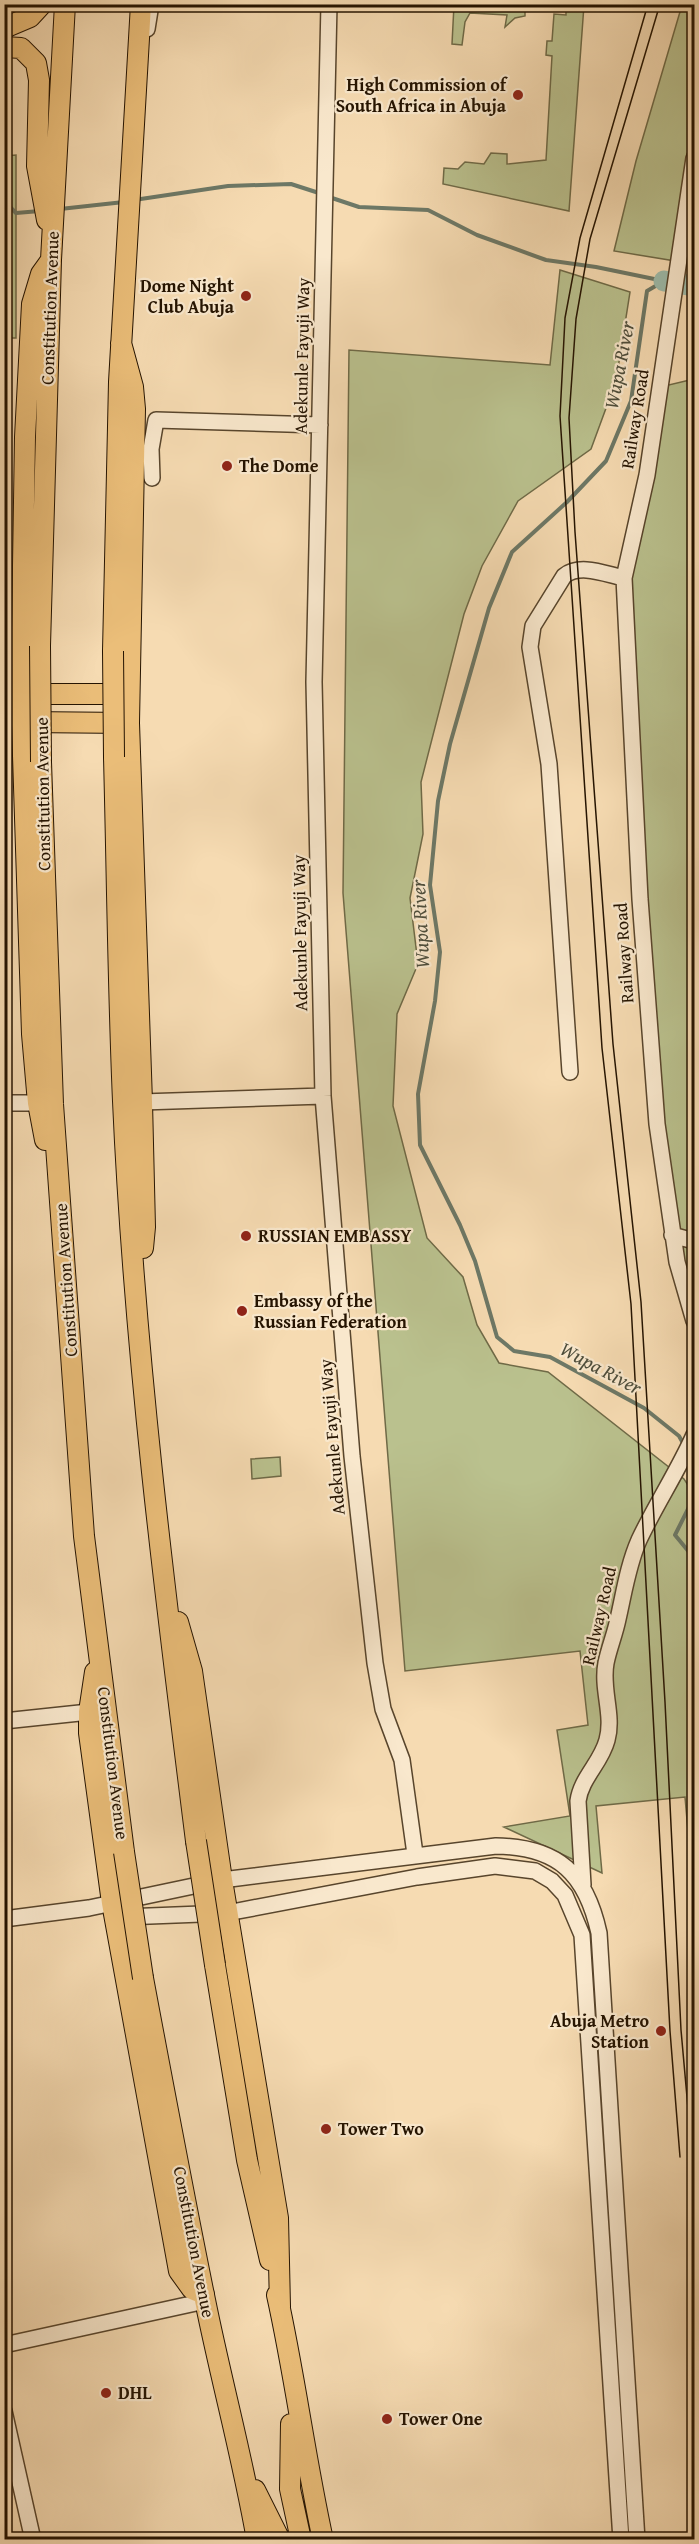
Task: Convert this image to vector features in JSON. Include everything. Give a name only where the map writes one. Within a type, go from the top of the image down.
[{"type":"main road","points":[[4,28],[30,17],[42,4]]},
{"type":"main road","name":"Constitution Avenue","points":[[65,4],[51,252],[40,646],[41,762],[53,1104],[84,1536],[124,1852],[143,1978],[204,2298],[232,2428],[245,2472],[257,2540]]},
{"type":"main road","points":[[141,4],[122,344],[113,651],[123,1102],[135,1286],[162,1566],[196,1841],[247,2160],[280,2307],[295,2383],[304,2457],[323,2540]]},
{"type":"main road","points":[[4,47],[21,48],[34,58],[39,80],[38,181],[51,252],[41,274],[32,304],[25,437],[21,694],[32,1034],[38,1102],[64,1248]]},
{"type":"main road","points":[[122,344],[133,387],[135,409],[129,723],[145,1227],[135,1286]]},
{"type":"main road","points":[[21,694],[129,694]]},
{"type":"main road","points":[[22,722],[129,723]]},
{"type":"main road","points":[[162,1566],[192,1671],[227,1913],[278,2217],[280,2307]]},
{"type":"main road","points":[[99,1652],[88,1712],[113,1909],[179,2271],[192,2289],[204,2298]]},
{"type":"main road","points":[[295,2383],[290,2489],[301,2540]]},
{"type":"main road","points":[[245,2472],[280,2540]]},
{"type":"street","points":[[138,64],[151,4]]},
{"type":"street","name":"Adekunle Fayuji Way","points":[[329,4],[314,682],[323,1096],[352,1456],[375,1663],[383,1709],[402,1760],[416,1854]]},
{"type":"street","name":"Railway Road","points":[[694,158],[647,475],[624,578],[640,899],[657,1124],[672,1234],[682,1281],[694,1321]]},
{"type":"street","points":[[152,478],[152,439],[156,420],[320,425]]},
{"type":"street","points":[[570,1072],[549,764],[533,677],[531,635],[533,626],[564,576],[570,572],[578,568],[624,578]]},
{"type":"street","points":[[142,1102],[323,1096]]},
{"type":"street","points":[[4,1102],[38,1102]]},
{"type":"street","points":[[672,1234],[694,1241]]},
{"type":"street","name":"Railway Road","points":[[583,1885],[578,1801],[584,1781],[603,1751],[608,1738],[609,1724],[604,1678],[606,1660],[632,1558],[650,1518],[675,1478],[694,1435]]},
{"type":"street","points":[[4,1721],[88,1712]]},
{"type":"street","points":[[113,1909],[222,1880],[416,1854],[520,1846],[540,1851],[563,1865],[583,1885],[593,1907],[599,1933],[638,2540]]},
{"type":"street","points":[[4,1919],[89,1908],[113,1909],[147,1918],[227,1913],[417,1877],[495,1866],[535,1871],[552,1881],[565,1895],[582,1935],[621,2540]]},
{"type":"street","points":[[4,2345],[204,2298]]},
{"type":"street","points":[[4,2411],[33,2540]]},
{"type":"green space","points":[[454,5],[513,5],[525,10],[525,16],[515,18],[505,27],[507,15],[470,13],[465,22],[462,45],[452,44]]},
{"type":"green space","points":[[561,5],[584,5],[569,211],[443,184],[444,168],[458,169],[465,162],[484,164],[491,153],[507,154],[507,164],[546,160],[552,56],[546,55],[547,41],[552,41],[554,14],[566,15],[566,7]]},
{"type":"green space","points":[[682,5],[694,5],[694,264],[614,251],[636,161]]},
{"type":"green space","points":[[16,155],[16,338],[5,338],[4,156]]},
{"type":"green space","points":[[560,270],[630,292],[616,381],[591,449],[518,501],[482,566],[464,614],[421,782],[423,834],[410,898],[418,964],[397,1014],[393,1106],[427,1238],[463,1277],[477,1325],[499,1363],[548,1372],[684,1479],[694,1494],[694,1901],[685,1797],[596,1806],[602,1873],[504,1827],[570,1816],[557,1730],[588,1725],[580,1651],[405,1671],[343,893],[349,350],[550,365]]},
{"type":"green space","points":[[694,379],[694,1321],[672,1235],[624,578],[660,387]]},
{"type":"green space","points":[[280,1457],[281,1476],[252,1479],[251,1459]]},
{"type":"waterway","points":[[134,200],[228,186],[291,184],[322,194]]},
{"type":"waterway","points":[[329,197],[359,207],[428,210],[477,235],[546,260],[596,267],[664,281]]},
{"type":"waterway","points":[[4,201],[16,213],[40,211]]},
{"type":"waterway","points":[[60,209],[124,202]]},
{"type":"waterway","name":"Wupa River","points":[[664,281],[647,291],[631,401],[606,461],[567,502],[512,552],[489,608],[450,744],[438,801],[430,885],[440,952],[435,1001],[418,1094],[420,1145],[460,1225],[475,1261],[497,1337],[514,1351],[550,1357],[644,1408],[679,1436],[684,1445]]},
{"type":"waterway","points":[[664,281],[694,286]]},
{"type":"waterway","name":"Wupa River","points":[[689,1454],[694,1464]]},
{"type":"waterway","name":"Wupa River","points":[[694,1497],[675,1535],[689,1552],[694,1552]]},
{"type":"tram line","points":[[648,4],[580,238],[565,318],[560,416],[602,1048],[631,1304],[670,2031],[680,2157]]},
{"type":"tram line","points":[[660,4],[590,239],[576,319],[569,418],[575,532],[613,1044],[641,1302],[665,1702],[681,2030],[692,2153]]},
{"type":"place","name":"High Commission of South Africa in Abuja","points":[[518,95]]},
{"type":"place","name":"Dome Night Club Abuja","points":[[246,296]]},
{"type":"place","name":"The Dome","points":[[227,466]]},
{"type":"place","name":"RUSSIAN EMBASSY","points":[[246,1236]]},
{"type":"place","name":"Embassy of the Russian Federation","points":[[242,1311]]},
{"type":"place","name":"Abuja Metro Station","points":[[661,2031]]},
{"type":"place","name":"Tower Two","points":[[326,2129]]},
{"type":"place","name":"DHL","points":[[106,2393]]},
{"type":"place","name":"Tower One","points":[[387,2419]]}]
